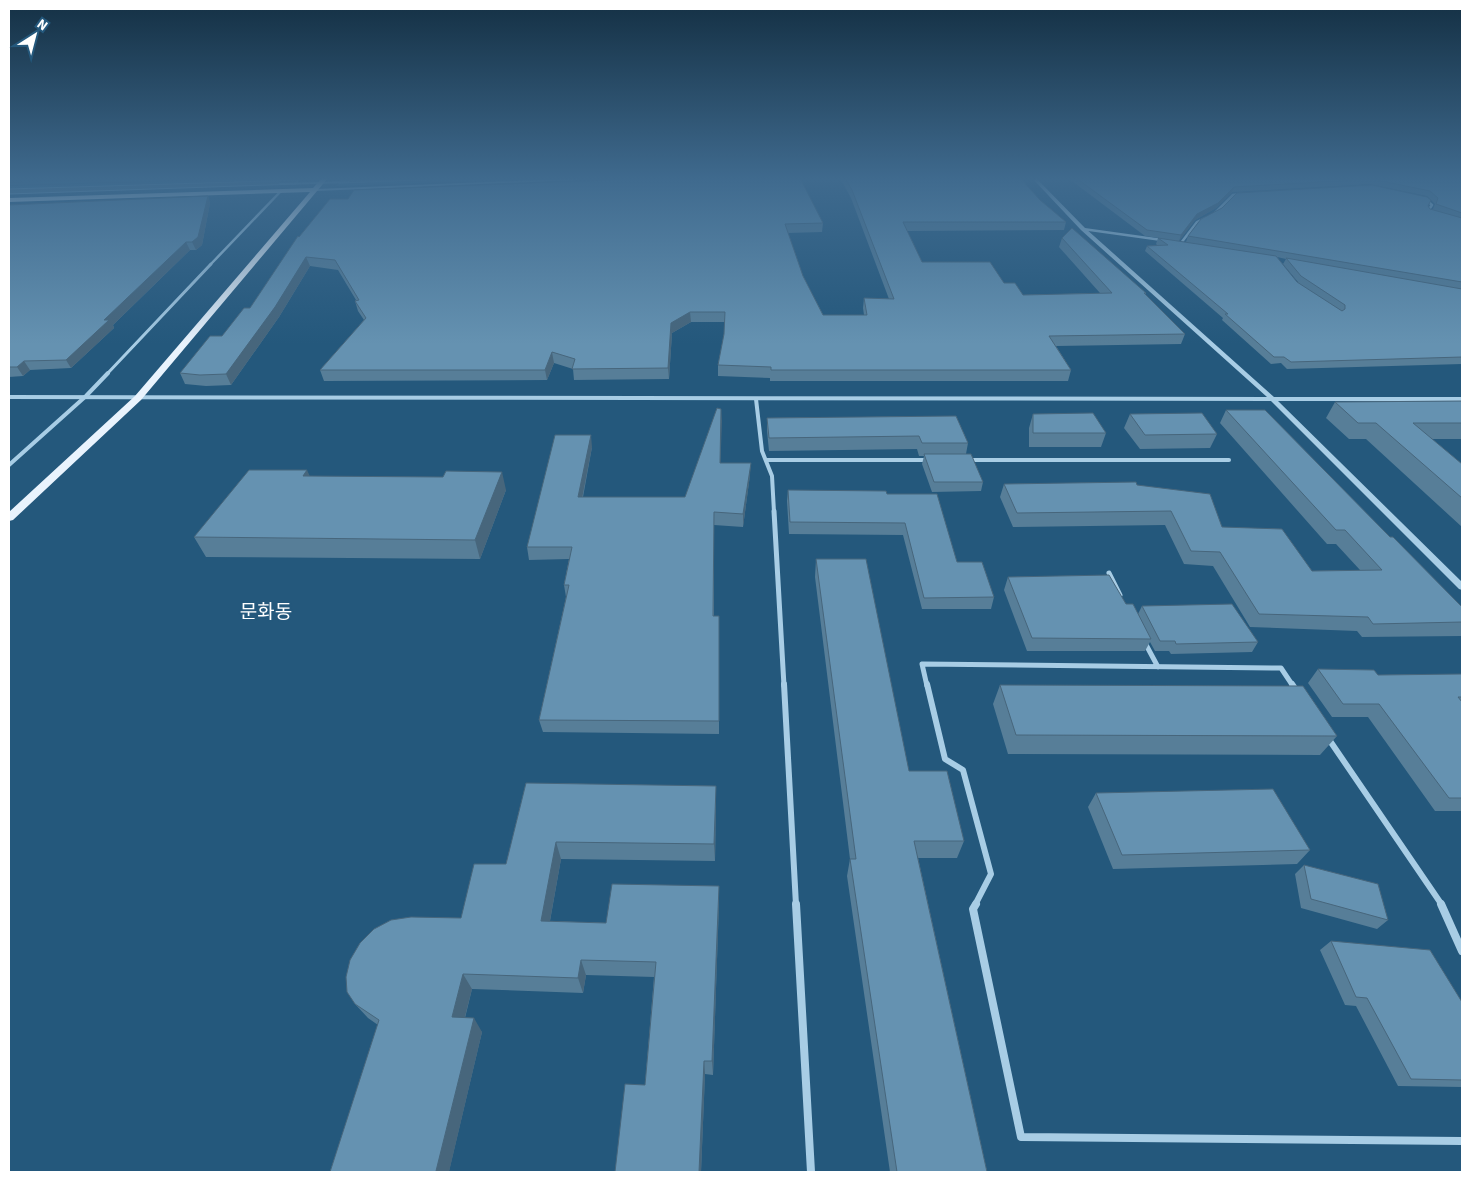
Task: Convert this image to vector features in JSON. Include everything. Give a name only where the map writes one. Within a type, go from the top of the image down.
[{"type":"main road","points":[[9,518],[138,398],[279,233]]},
{"type":"street","points":[[9,465],[86,396],[241,233]]},
{"type":"street","points":[[1088,233],[1272,398],[1462,587]]},
{"type":"street","points":[[1111,233],[1171,242]]},
{"type":"street","points":[[1189,233],[1181,243],[1189,244]]},
{"type":"street","points":[[9,397],[1272,398],[1462,400]]},
{"type":"street","points":[[756,399],[762,451],[772,476],[811,1172]]},
{"type":"street","points":[[766,460],[933,460]]},
{"type":"street","points":[[963,460],[1229,460]]},
{"type":"street","points":[[1109,573],[1122,598]]},
{"type":"street","points":[[1140,632],[1158,667]]},
{"type":"street","points":[[1302,700],[1280,668],[922,664],[945,759],[964,770],[991,874],[973,909],[1021,1137],[1462,1141]]},
{"type":"street","points":[[1324,732],[1445,910],[1462,951]]},
{"type":"building","points":[[9,233],[199,233],[198,237],[192,242],[186,242],[104,320],[109,320],[66,360],[24,361],[17,367],[9,367]]},
{"type":"building","points":[[302,233],[788,233],[803,276],[823,315],[867,315],[864,298],[894,299],[869,233],[908,233],[922,262],[990,262],[1004,283],[1015,283],[1023,295],[1112,293],[1062,238],[1067,233],[1078,233],[1146,293],[1144,293],[1185,334],[1049,336],[1071,370],[771,370],[771,367],[718,365],[724,334],[725,312],[690,312],[671,323],[668,368],[572,369],[575,359],[552,352],[545,370],[320,370],[366,318],[355,301],[359,300],[335,260],[306,257],[275,307],[226,374],[200,375],[180,373],[210,336],[222,336],[244,308],[250,308]]},
{"type":"building","points":[[1190,233],[1462,233],[1462,282],[1188,236]]},
{"type":"building","points":[[1158,238],[1276,256],[1297,282],[1342,311],[1345,309],[1345,305],[1301,276],[1286,258],[1462,289],[1462,357],[1291,362],[1284,357],[1274,357],[1225,314],[1228,314],[1147,246],[1168,245]]},
{"type":"building","points":[[1462,401],[1462,423],[1413,423],[1462,464],[1462,498],[1376,423],[1358,423],[1335,402]]},
{"type":"building","points":[[717,408],[721,409],[720,463],[751,463],[743,514],[714,512],[713,616],[719,616],[719,721],[539,720],[569,585],[564,585],[572,547],[527,547],[555,435],[591,435],[578,497],[685,497]]},
{"type":"building","points":[[1226,410],[1265,410],[1462,607],[1462,622],[1373,624],[1368,617],[1259,614],[1220,552],[1191,551],[1171,511],[1017,513],[1004,484],[1136,482],[1137,485],[1210,494],[1222,527],[1282,529],[1312,571],[1382,570],[1345,530],[1336,530]]},
{"type":"building","points":[[1093,413],[1106,433],[1033,433],[1033,414]]},
{"type":"building","points":[[1202,413],[1217,434],[1145,435],[1130,414]]},
{"type":"building","points":[[956,416],[968,443],[922,443],[919,436],[769,438],[767,418]]},
{"type":"building","points":[[924,454],[971,454],[983,482],[934,482]]},
{"type":"building","points":[[249,470],[307,470],[303,476],[443,477],[446,471],[502,472],[475,540],[194,537]]},
{"type":"building","points":[[788,490],[886,491],[887,494],[937,494],[957,562],[982,562],[994,597],[924,598],[905,523],[790,522]]},
{"type":"building","points":[[816,559],[866,559],[909,771],[947,771],[964,841],[914,841],[987,1172],[897,1172],[850,859],[856,859]]},
{"type":"building","points":[[1109,575],[1126,604],[1133,604],[1151,639],[1032,638],[1008,577]]},
{"type":"building","points":[[1232,604],[1258,642],[1176,644],[1175,641],[1160,641],[1142,606]]},
{"type":"building","points":[[1318,669],[1374,670],[1378,675],[1462,674],[1462,697],[1458,697],[1462,702],[1462,798],[1449,798],[1379,704],[1343,704]]},
{"type":"building","points":[[1000,685],[1303,686],[1337,736],[1016,735]]},
{"type":"building","points":[[526,783],[716,786],[714,844],[556,842],[541,921],[606,923],[612,884],[719,886],[712,1061],[704,1061],[699,1172],[615,1172],[625,1084],[645,1085],[656,962],[581,960],[578,978],[463,974],[452,1017],[474,1018],[436,1171],[480,1172],[330,1172],[379,1020],[355,1004],[347,992],[346,977],[350,960],[360,943],[374,929],[391,920],[411,917],[461,918],[474,864],[506,864]]},
{"type":"building","points":[[1273,789],[1310,850],[1122,855],[1096,793]]},
{"type":"building","points":[[1304,865],[1378,884],[1388,920],[1311,899]]},
{"type":"building","points":[[1331,941],[1430,950],[1462,1002],[1462,1080],[1411,1079],[1367,998],[1356,997]]},
{"type":"district","name":"문화동","points":[[266,612]]}]
